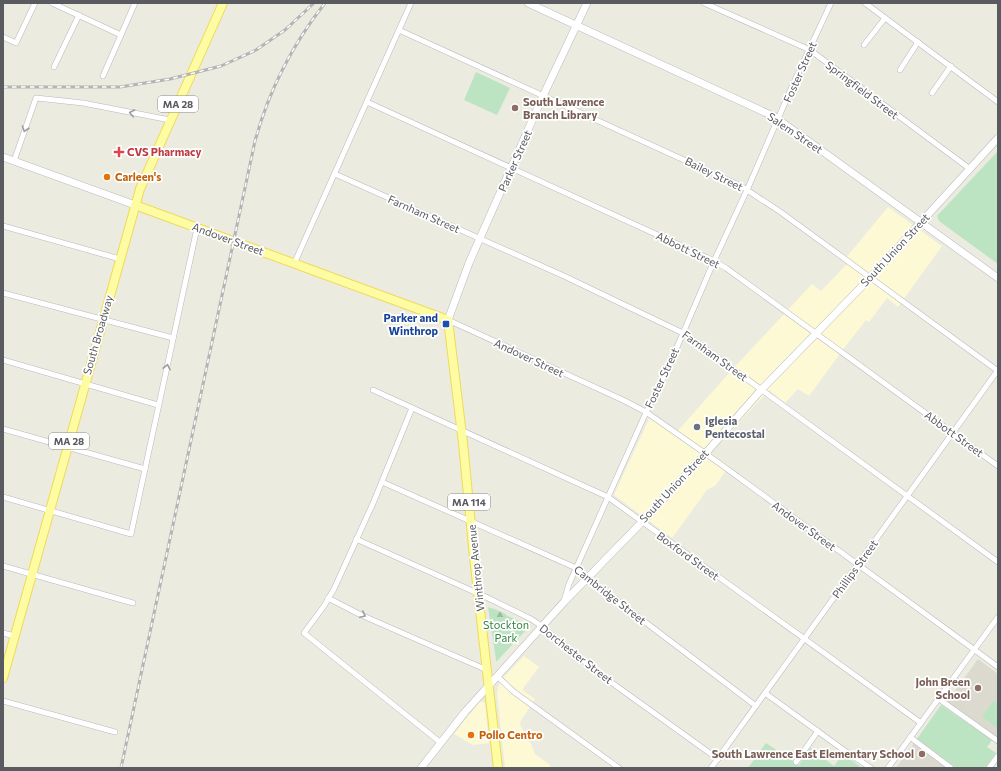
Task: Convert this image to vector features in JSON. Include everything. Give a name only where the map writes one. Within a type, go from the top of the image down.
[{"type":"main road","name":"Salem Street","points":[[528,3],[778,119],[998,278]]},
{"type":"main road","name":"Parker Street","points":[[448,320],[469,263],[587,3]]},
{"type":"main road","name":"South Broadway","points":[[3,678],[140,189],[221,4]]},
{"type":"main road","name":"South Union Street","points":[[421,768],[465,712],[542,626],[642,522],[705,454],[761,390],[870,278],[998,138]]},
{"type":"main road","name":"Andover Street","points":[[3,157],[448,320]]},
{"type":"main road","name":"Winthrop Avenue","points":[[448,320],[462,431],[478,594],[498,768]]},
{"type":"street","points":[[3,37],[16,43],[34,3]]},
{"type":"street","points":[[52,3],[121,35]]},
{"type":"street","points":[[103,76],[135,3]]},
{"type":"street","points":[[294,264],[411,3]]},
{"type":"street","name":"Springfield Street","points":[[704,3],[810,50],[970,169]]},
{"type":"street","name":"Foster Street","points":[[564,602],[569,584],[576,568],[831,3]]},
{"type":"street","points":[[865,3],[998,102]]},
{"type":"street","points":[[54,67],[79,15]]},
{"type":"street","points":[[864,45],[885,18]]},
{"type":"street","name":"Bailey Street","points":[[399,30],[741,186],[998,371]]},
{"type":"street","points":[[900,70],[918,42]]},
{"type":"street","points":[[932,93],[951,66]]},
{"type":"street","points":[[14,161],[36,98],[82,103],[170,120]]},
{"type":"street","name":"Abbott Street","points":[[367,102],[714,261],[998,466]]},
{"type":"street","name":"Farnham Street","points":[[335,174],[683,332],[998,562]]},
{"type":"street","points":[[3,226],[120,259]]},
{"type":"street","points":[[3,497],[131,534],[197,228]]},
{"type":"street","points":[[3,293],[173,338]]},
{"type":"street","name":"Andover Street","points":[[448,320],[646,412],[998,667]]},
{"type":"street","points":[[3,360],[158,405]]},
{"type":"street","name":"Phillips Street","points":[[711,768],[998,371]]},
{"type":"street","name":"Boxford Street","points":[[373,390],[608,497],[921,723]]},
{"type":"street","points":[[412,408],[382,482],[328,598],[304,633],[441,743]]},
{"type":"street","points":[[3,429],[145,469]]},
{"type":"street","name":"Cambridge Street","points":[[382,482],[576,568],[587,578],[756,706]]},
{"type":"street","name":"Dorchester Street","points":[[356,539],[531,619],[542,626],[601,675],[718,759]]},
{"type":"street","points":[[3,566],[133,603]]},
{"type":"street","points":[[328,598],[361,615],[487,670]]},
{"type":"street","points":[[888,768],[998,617]]},
{"type":"street","points":[[3,633],[14,636]]},
{"type":"street","points":[[497,676],[514,692],[619,768]]},
{"type":"street","points":[[765,693],[871,768]]},
{"type":"street","points":[[939,699],[998,742]]},
{"type":"street","points":[[3,701],[115,732]]},
{"type":"street","points":[[796,762],[818,731]]},
{"type":"street","points":[[910,738],[951,768]]},
{"type":"street","points":[[989,768],[998,756]]},
{"type":"shaded area","points":[[888,207],[942,246],[898,307],[887,298],[869,322],[866,320],[809,396],[798,389],[785,403],[769,390],[711,453],[729,466],[716,485],[707,490],[672,538],[614,495],[650,417],[674,435],[812,284],[821,291],[849,262],[845,259]]},
{"type":"shaded area","points":[[524,656],[539,667],[522,690],[535,699],[520,722],[521,727],[535,754],[549,764],[551,768],[505,768],[497,693],[500,681]]},
{"type":"shaded area","name":"John Breen School","points":[[978,659],[998,674],[998,739],[947,702]]},
{"type":"shaded area","points":[[480,701],[485,703],[489,743],[473,745],[454,734]]},
{"type":"shaded area","name":"South Lawrence East Elementary School","points":[[917,739],[957,768],[896,768]]},
{"type":"green space","points":[[476,72],[510,88],[497,115],[464,100]]},
{"type":"green space","points":[[998,151],[998,264],[939,221],[937,216]]},
{"type":"green space","name":"Stockton Park","points":[[488,607],[530,626],[496,662],[496,660]]},
{"type":"green space","points":[[492,608],[506,614],[505,622],[496,633],[494,632],[493,621],[490,621],[489,611]]},
{"type":"green space","points":[[993,701],[998,704],[998,729],[982,717]]},
{"type":"green space","points":[[941,705],[992,740],[987,747],[996,753],[985,768],[957,768],[917,739]]},
{"type":"green space","points":[[766,743],[799,765],[810,748],[834,766],[843,754],[862,768],[748,768]]},
{"type":"railway","points":[[3,87],[120,87],[170,79],[221,66],[256,50],[285,30],[314,3]]},
{"type":"railway","points":[[121,768],[255,141],[267,104],[283,69],[302,35],[325,3]]},
{"type":"place","name":"South Lawrence Branch Library","points":[[515,108]]},
{"type":"place","name":"CVS Pharmacy","points":[[119,152]]},
{"type":"place","name":"Carleen's","points":[[107,177]]},
{"type":"place","name":"Parker and Winthrop","points":[[446,324]]},
{"type":"place","name":"Iglesia Pentecostal","points":[[697,427]]},
{"type":"place","name":"John Breen School","points":[[978,688]]},
{"type":"place","name":"Pollo Centro","points":[[471,735]]},
{"type":"place","name":"South Lawrence East Elementary School","points":[[922,754]]}]
